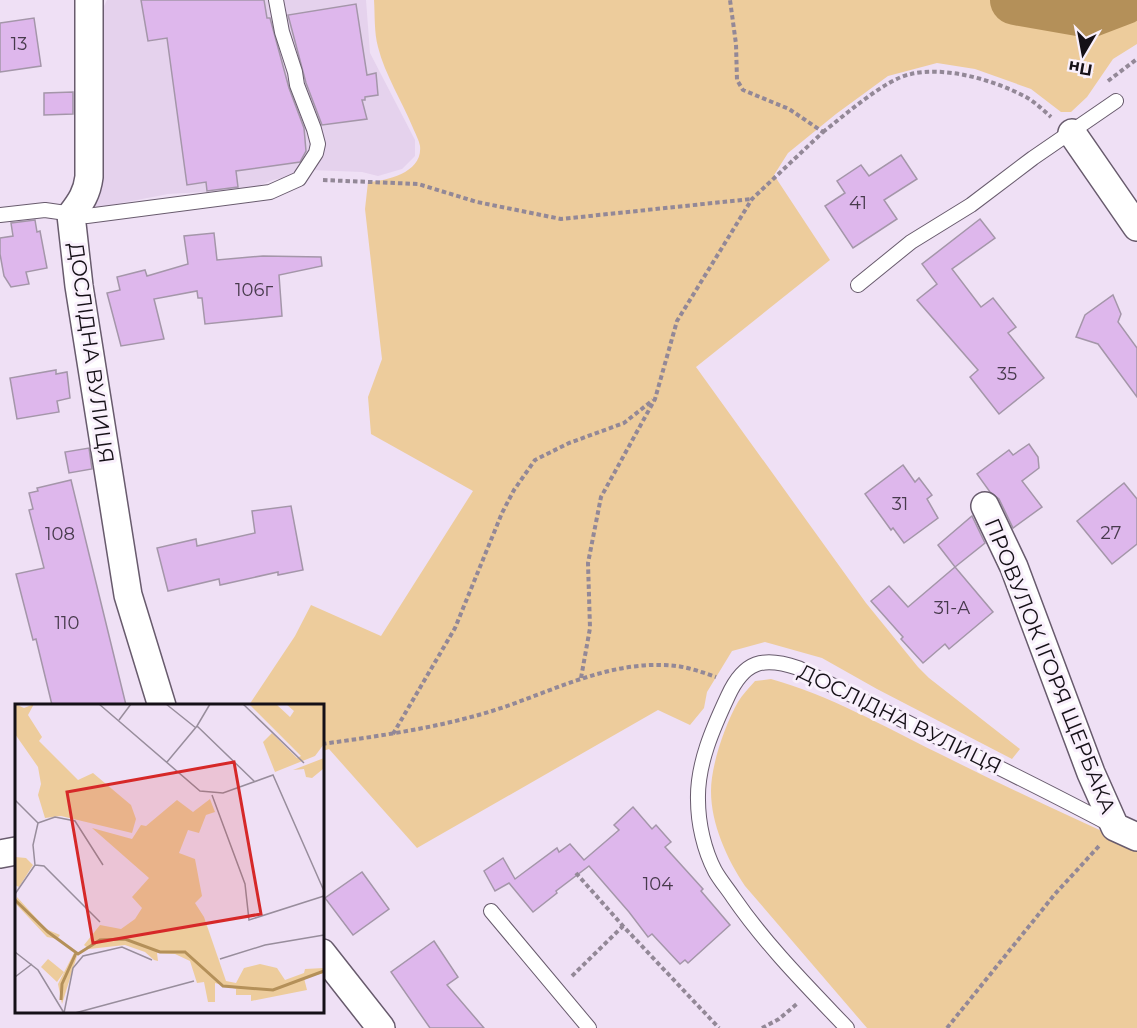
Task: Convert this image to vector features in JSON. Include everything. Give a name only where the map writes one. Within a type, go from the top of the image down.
[{"type":"street","name":"ДОСЛІДНА ВУЛИЦЯ","points":[[89,0],[89,177],[83,200],[71,215],[79,286],[128,595],[162,704]]},
{"type":"street","points":[[1072,133],[1137,227]]},
{"type":"street","name":"ПРОВУЛОК ІГОРЯ ЩЕРБАКА","points":[[985,506],[1014,567],[1091,773],[1126,832]]},
{"type":"street","points":[[0,854],[15,850]]},
{"type":"street","points":[[324,956],[381,1028]]},
{"type":"lane","points":[[0,215],[45,210],[87,216],[270,192],[299,179],[316,153],[318,144],[297,85],[282,32],[276,0]]},
{"type":"lane","points":[[858,285],[911,242],[971,205],[1116,101]]},
{"type":"lane","name":"ДОСЛІДНА ВУЛИЦЯ","points":[[847,1028],[750,922],[715,870],[702,832],[698,800],[704,756],[734,683],[744,670],[763,662],[780,662],[798,668],[959,749],[1039,786],[1126,832]]},
{"type":"lane","points":[[492,911],[589,1028]]},
{"type":"path","points":[[730,0],[736,44],[737,80],[743,90],[789,109],[823,132]]},
{"type":"path","points":[[581,678],[590,628],[588,563],[602,497],[655,399],[676,321],[752,199],[823,132],[888,84],[909,74],[943,71],[981,79],[1027,97],[1072,133]]},
{"type":"path","points":[[299,179],[418,184],[477,202],[561,219],[752,199]]},
{"type":"path","points":[[393,734],[455,628],[502,513],[514,490],[535,460],[569,443],[624,423],[655,399]]},
{"type":"path","points":[[324,744],[393,734],[492,711],[581,678],[642,666],[664,665],[693,669],[734,683]]},
{"type":"path","points":[[947,1028],[1055,894],[1126,832]]},
{"type":"path","points":[[576,873],[719,1028]]},
{"type":"path","points":[[558,990],[623,926]]},
{"type":"path","points":[[762,1028],[779,1019],[812,991]]},
{"type":"shaded area","points":[[107,0],[270,0],[307,122],[312,153],[308,160],[292,176],[273,180],[244,192],[221,196],[204,192],[168,194],[91,209],[102,10]]},
{"type":"shaded area","points":[[281,0],[366,0],[370,53],[415,140],[415,156],[402,169],[378,176],[362,172],[311,170],[320,155],[311,106],[288,38]]},
{"type":"shaded area","points":[[374,0],[1137,0],[1137,44],[1113,59],[1087,97],[1071,112],[1061,112],[1031,89],[975,69],[937,63],[888,76],[788,153],[774,175],[830,260],[696,367],[866,603],[929,678],[1020,749],[1012,759],[822,658],[765,642],[732,651],[707,692],[704,708],[690,725],[658,710],[417,848],[329,749],[324,751],[324,704],[250,704],[295,636],[311,605],[381,636],[473,491],[371,434],[368,397],[382,359],[365,209],[368,182],[385,180],[410,169],[416,162],[420,146],[389,78],[376,35]]},
{"type":"shaded area","points":[[771,679],[835,702],[1012,789],[1137,847],[1137,1028],[867,1028],[745,886],[726,853],[717,828],[711,791],[716,757],[724,733],[738,702],[755,681]]},
{"type":"building","points":[[141,0],[264,0],[267,18],[270,18],[289,88],[304,128],[306,151],[300,162],[236,171],[238,187],[207,191],[206,182],[187,185],[167,38],[148,41]]},
{"type":"building","points":[[356,4],[367,75],[376,73],[378,95],[365,97],[365,100],[362,100],[367,119],[322,125],[306,83],[288,15]]},
{"type":"building","points":[[34,18],[41,66],[0,72],[0,23]]},
{"type":"building","points":[[73,92],[73,114],[44,115],[44,93]]},
{"type":"building","points":[[901,155],[917,179],[884,200],[897,219],[853,248],[825,206],[845,193],[837,181],[861,165],[869,176]]},
{"type":"building","points":[[980,219],[995,238],[952,269],[981,307],[993,298],[1016,327],[1008,333],[1044,378],[999,414],[970,377],[978,370],[917,300],[937,284],[922,264]]},
{"type":"building","points":[[35,220],[37,232],[40,231],[47,268],[26,272],[29,284],[11,287],[4,276],[0,238],[13,236],[11,223]]},
{"type":"building","points":[[214,233],[217,260],[263,256],[321,257],[322,266],[279,275],[282,316],[205,324],[202,298],[198,298],[197,291],[154,299],[164,339],[121,346],[107,293],[120,290],[117,277],[145,270],[147,276],[188,264],[184,236]]},
{"type":"building","points":[[1113,295],[1121,314],[1118,322],[1137,348],[1137,397],[1098,344],[1076,337],[1085,315]]},
{"type":"building","points":[[56,370],[56,374],[67,372],[70,398],[57,401],[59,412],[17,419],[10,378]]},
{"type":"building","points":[[1029,444],[1038,457],[1039,468],[1022,481],[1042,507],[1013,528],[999,499],[990,492],[977,474],[1009,450],[1013,455]]},
{"type":"building","points":[[89,448],[92,469],[69,473],[65,452]]},
{"type":"building","points":[[903,465],[915,482],[919,478],[932,495],[927,499],[938,518],[904,543],[893,528],[891,530],[865,494]]},
{"type":"building","points":[[71,480],[126,704],[52,704],[36,639],[33,640],[16,574],[44,568],[29,510],[33,509],[29,493],[38,491],[37,488]]},
{"type":"building","points":[[1124,483],[1137,499],[1137,544],[1112,564],[1077,521]]},
{"type":"building","points":[[291,506],[303,570],[278,575],[278,572],[220,585],[219,579],[168,591],[157,548],[196,539],[197,546],[255,533],[252,511]]},
{"type":"building","points":[[972,516],[985,543],[955,567],[938,545]]},
{"type":"building","points":[[955,567],[993,612],[949,649],[945,644],[923,663],[871,601],[889,586],[908,607]]},
{"type":"building","points":[[633,807],[652,829],[656,825],[671,842],[665,847],[703,889],[701,891],[730,925],[688,963],[685,960],[680,964],[652,934],[648,937],[589,866],[533,912],[509,883],[495,891],[484,871],[503,858],[515,879],[557,848],[559,852],[570,844],[584,860],[619,830],[614,825]]},
{"type":"building","points":[[362,872],[389,909],[353,935],[325,898]]},
{"type":"building","points":[[434,941],[458,977],[447,985],[484,1028],[430,1028],[391,972]]},
{"type":"waterway","points":[[1015,0],[1089,13],[1123,0]]}]
